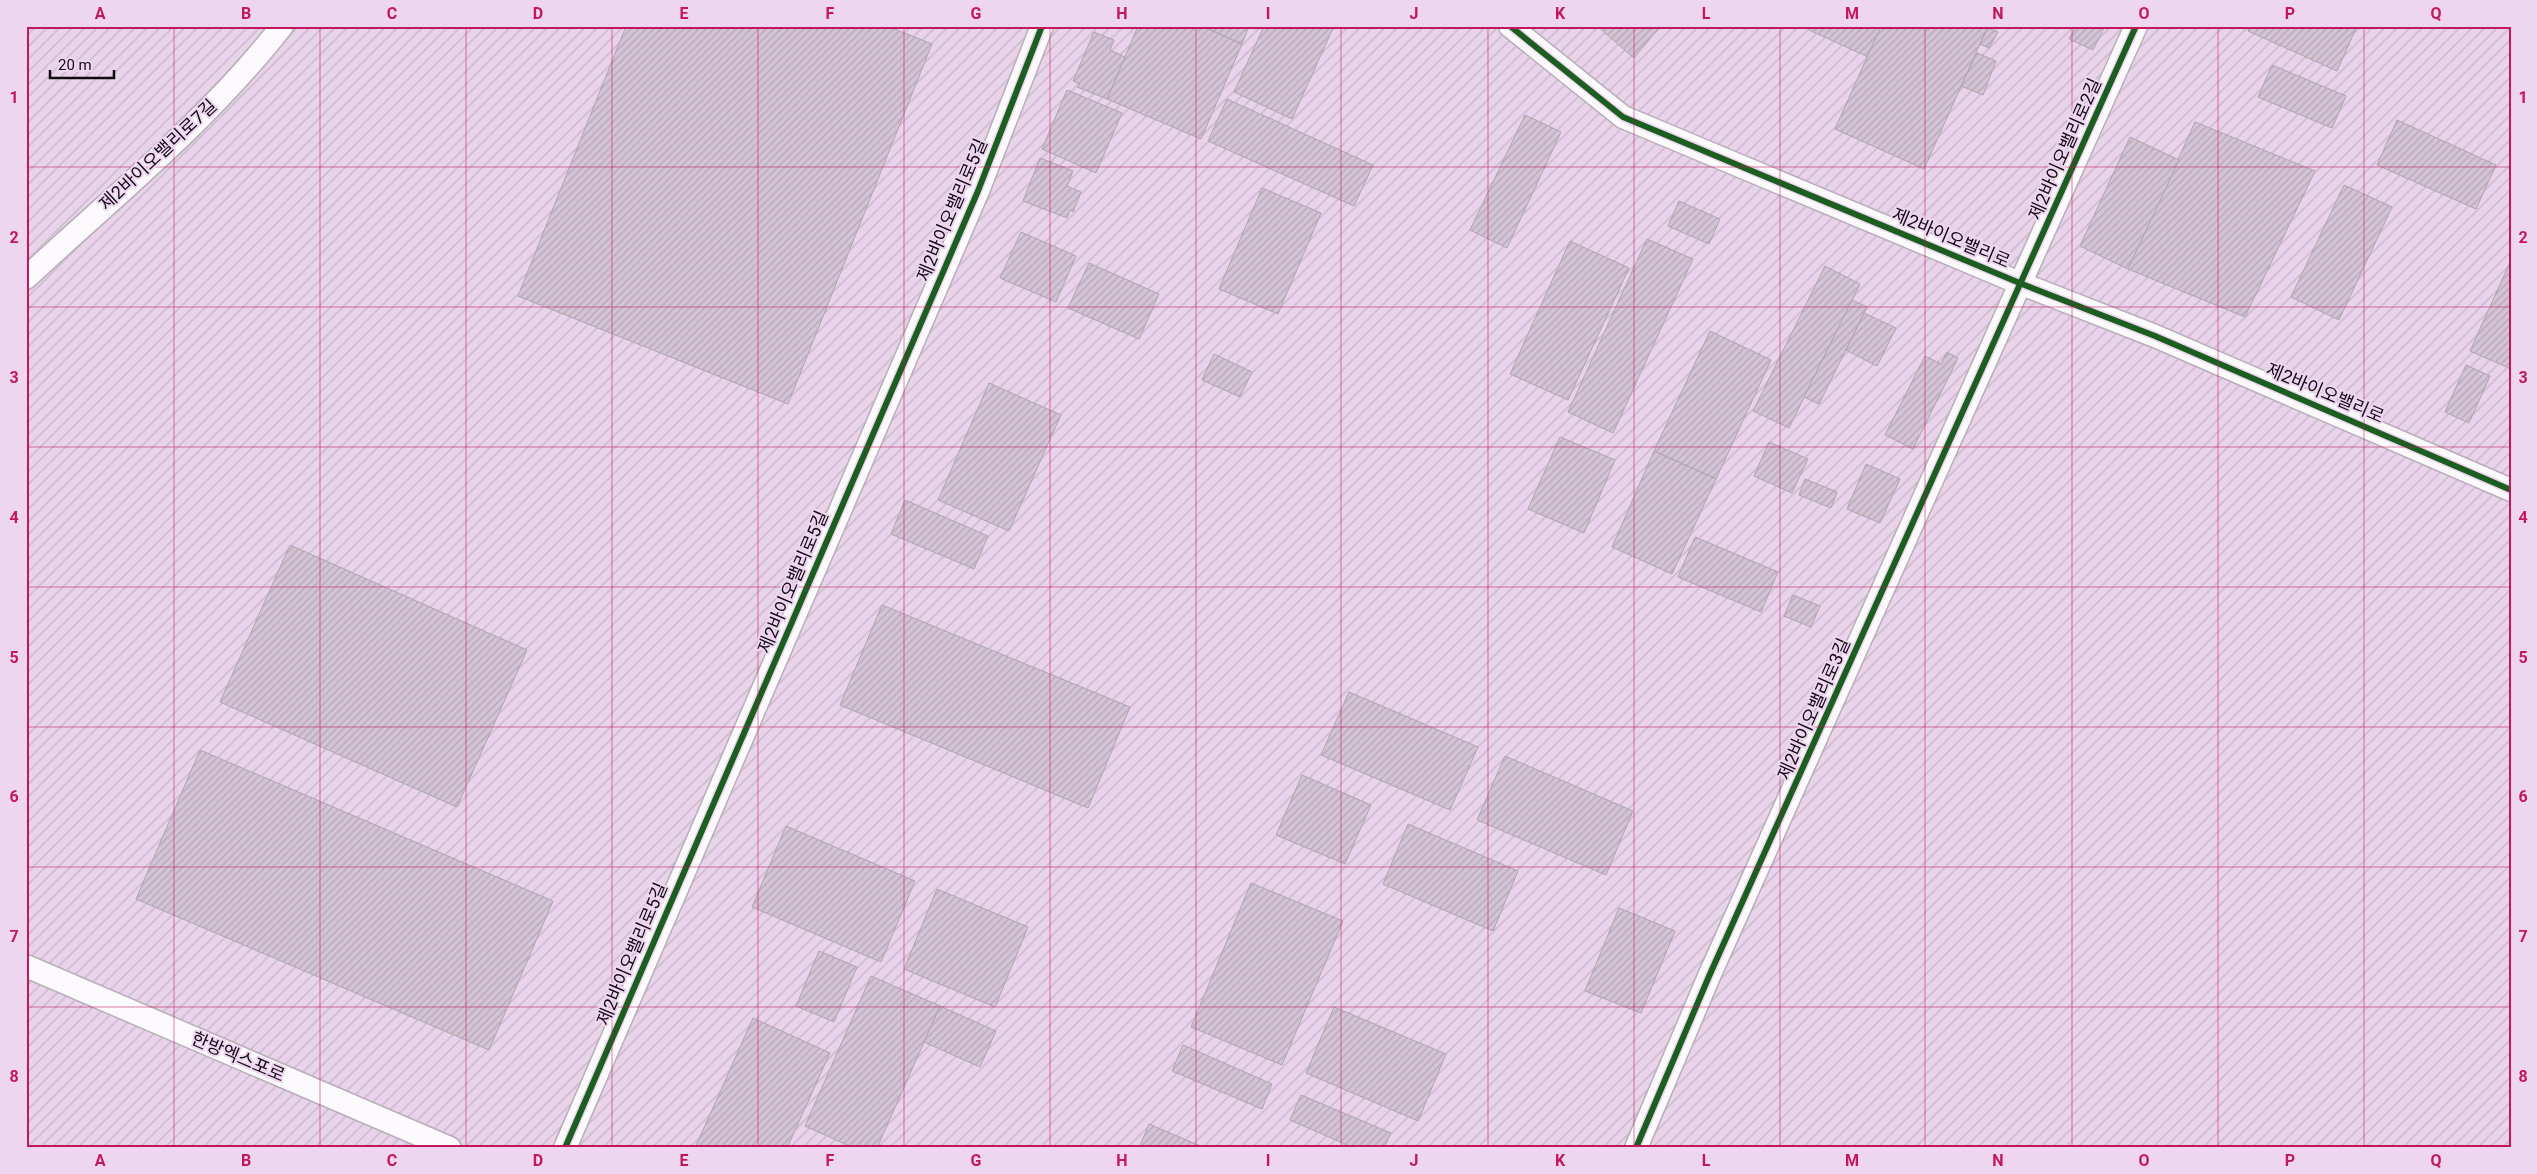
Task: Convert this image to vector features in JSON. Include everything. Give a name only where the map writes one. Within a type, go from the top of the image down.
[{"type":"street","name":"제2바이오밸리로7길","points":[[26,278],[159,157],[250,68],[282,26]]},
{"type":"street","name":"제2바이오밸리로5길","points":[[565,1148],[974,200],[1042,26]]},
{"type":"street","name":"제2바이오밸리로","points":[[1510,26],[1623,117],[2022,284],[2155,336],[2511,490]]},
{"type":"street","name":"제2바이오밸리로2길","points":[[2022,284],[2136,26]]},
{"type":"street","name":"제2바이오밸리로3길","points":[[1636,1148],[1710,974],[2022,284]]},
{"type":"street","name":"한방엑스포로","points":[[26,966],[450,1148]]},
{"type":"shaded area","points":[[26,26],[2511,26],[2511,1148],[26,1148]]},
{"type":"building","points":[[626,26],[887,26],[932,44],[788,404],[518,296]]},
{"type":"building","points":[[1138,26],[1202,26],[1242,44],[1201,139],[1107,99]]},
{"type":"building","points":[[1202,26],[1249,26],[1242,44]]},
{"type":"building","points":[[1264,26],[1334,26],[1292,119],[1234,92]]},
{"type":"building","points":[[1597,26],[1655,26],[1658,29],[1634,58]]},
{"type":"building","points":[[1810,26],[1882,27],[1868,57],[1809,30]]},
{"type":"building","points":[[1881,26],[1988,26],[1924,169],[1835,129]]},
{"type":"building","points":[[2076,26],[2105,26],[2093,50],[2069,39]]},
{"type":"building","points":[[2250,26],[2357,26],[2337,71],[2248,31]]},
{"type":"building","points":[[1988,28],[1998,32],[1989,48],[1980,44]]},
{"type":"building","points":[[1094,32],[1114,40],[1110,50],[1125,57],[1107,99],[1077,87],[1080,84],[1073,81]]},
{"type":"building","points":[[1977,53],[1996,61],[1983,95],[1961,86]]},
{"type":"building","points":[[2272,65],[2346,96],[2332,128],[2258,97]]},
{"type":"building","points":[[1067,90],[1122,113],[1096,173],[1042,149]]},
{"type":"building","points":[[1227,99],[1373,165],[1354,206],[1208,141]]},
{"type":"building","points":[[1525,115],[1561,132],[1507,248],[1470,230]]},
{"type":"building","points":[[2397,120],[2496,165],[2476,209],[2377,165]]},
{"type":"building","points":[[2195,122],[2315,171],[2245,317],[2128,269]]},
{"type":"building","points":[[2130,137],[2179,160],[2128,269],[2080,246]]},
{"type":"building","points":[[1040,158],[1073,171],[1067,186],[1081,192],[1073,212],[1070,210],[1067,218],[1023,201]]},
{"type":"building","points":[[2344,185],[2392,207],[2339,320],[2291,297]]},
{"type":"building","points":[[1262,188],[1321,213],[1278,314],[1219,289]]},
{"type":"building","points":[[1679,201],[1720,219],[1709,244],[1668,226]]},
{"type":"building","points":[[1021,232],[1076,256],[1056,302],[1000,278]]},
{"type":"building","points":[[1647,239],[1693,259],[1613,433],[1568,412]]},
{"type":"building","points":[[1570,241],[1629,268],[1568,400],[1510,374]]},
{"type":"building","points":[[2511,260],[2511,369],[2470,351]]},
{"type":"building","points":[[1089,263],[1159,294],[1139,339],[1068,308]]},
{"type":"building","points":[[1825,266],[1860,284],[1789,428],[1753,411]]},
{"type":"building","points":[[1852,300],[1867,307],[1819,404],[1804,397]]},
{"type":"building","points":[[1864,313],[1896,328],[1877,366],[1846,350]]},
{"type":"building","points":[[1710,331],[1771,360],[1716,479],[1654,451]]},
{"type":"building","points":[[1947,352],[1958,358],[1913,449],[1885,435],[1925,356],[1941,364]]},
{"type":"building","points":[[1214,354],[1252,372],[1240,397],[1202,380]]},
{"type":"building","points":[[2466,365],[2490,376],[2469,423],[2445,412]]},
{"type":"building","points":[[989,383],[1061,415],[1009,531],[938,500]]},
{"type":"building","points":[[1560,437],[1615,460],[1584,533],[1528,509]]},
{"type":"building","points":[[1769,442],[1808,459],[1792,493],[1754,476]]},
{"type":"building","points":[[1654,451],[1716,479],[1672,574],[1612,547]]},
{"type":"building","points":[[1866,464],[1900,479],[1880,523],[1847,509]]},
{"type":"building","points":[[1805,479],[1837,492],[1831,508],[1799,495]]},
{"type":"building","points":[[905,500],[988,536],[974,569],[891,534]]},
{"type":"building","points":[[1695,537],[1778,572],[1761,612],[1678,577]]},
{"type":"building","points":[[290,545],[527,650],[457,807],[220,702]]},
{"type":"building","points":[[1793,595],[1820,606],[1811,627],[1784,616]]},
{"type":"building","points":[[882,605],[1130,707],[1088,808],[840,705]]},
{"type":"building","points":[[1349,692],[1478,747],[1450,810],[1321,755]]},
{"type":"building","points":[[200,750],[553,901],[489,1050],[136,899]]},
{"type":"building","points":[[1505,756],[1633,811],[1606,875],[1477,820]]},
{"type":"building","points":[[1302,775],[1371,805],[1345,864],[1276,835]]},
{"type":"building","points":[[1408,824],[1518,871],[1493,931],[1383,884]]},
{"type":"building","points":[[786,826],[915,881],[881,962],[752,907]]},
{"type":"building","points":[[1251,883],[1343,921],[1282,1065],[1191,1027]]},
{"type":"building","points":[[937,889],[1028,927],[995,1007],[904,969]]},
{"type":"building","points":[[1619,908],[1675,931],[1641,1013],[1585,991]]},
{"type":"building","points":[[819,951],[857,967],[834,1022],[796,1006]]},
{"type":"building","points":[[871,976],[940,1006],[877,1148],[854,1148],[805,1126]]},
{"type":"building","points":[[940,1006],[996,1031],[980,1067],[924,1042]]},
{"type":"building","points":[[1334,1007],[1446,1054],[1418,1121],[1306,1073]]},
{"type":"building","points":[[753,1018],[830,1053],[787,1148],[695,1148]]},
{"type":"building","points":[[1183,1045],[1272,1084],[1262,1109],[1172,1071]]},
{"type":"building","points":[[1301,1095],[1391,1133],[1384,1148],[1354,1148],[1290,1120]]},
{"type":"building","points":[[1149,1124],[1205,1148],[1139,1148]]},
{"type":"cycle path","points":[[565,1148],[978,191],[1042,26]]},
{"type":"cycle path","points":[[1510,26],[1623,117],[2022,284],[2155,336],[2511,490]]},
{"type":"cycle path","points":[[1636,1148],[1710,974],[2136,26]]}]
